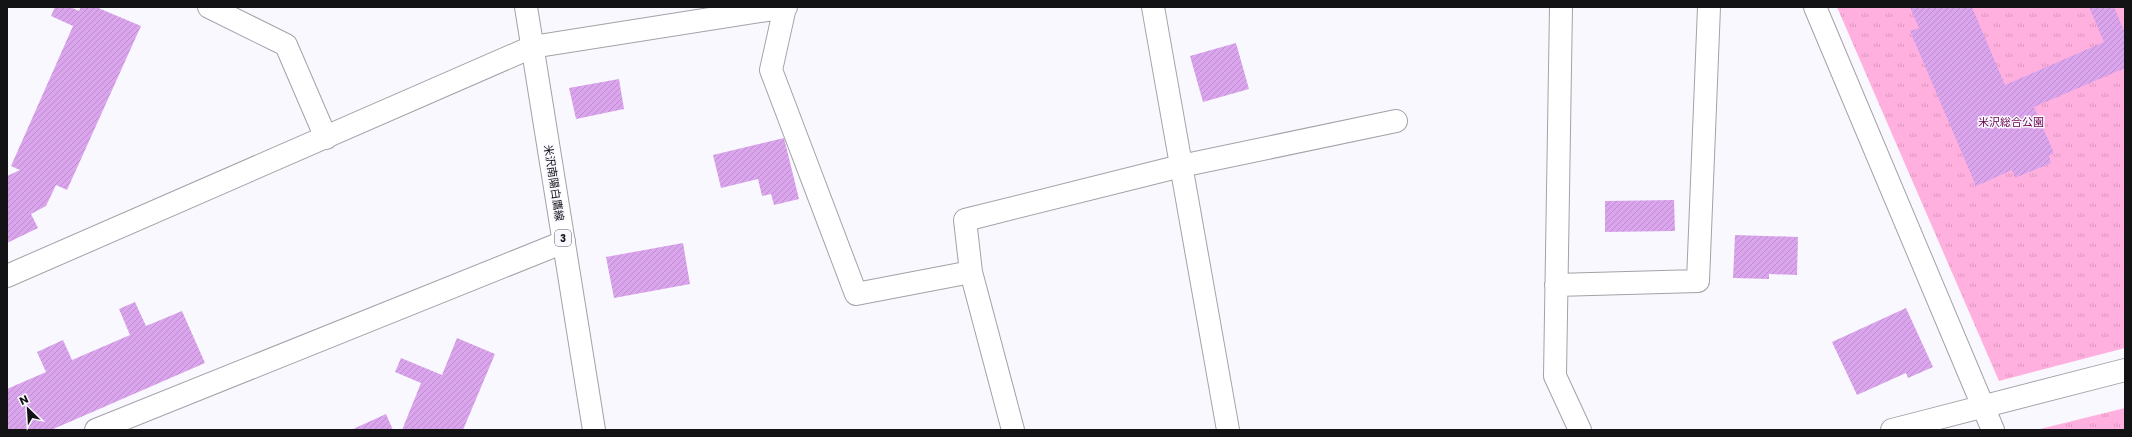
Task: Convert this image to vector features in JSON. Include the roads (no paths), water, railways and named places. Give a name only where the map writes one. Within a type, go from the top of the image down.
[{"type":"street","points":[[209,7],[286,45],[326,138]]},
{"type":"street","name":"米沢南陽白鷹線","points":[[526,7],[594,430]]},
{"type":"street","points":[[7,276],[532,47],[785,7],[771,70],[856,294],[971,272]]},
{"type":"street","points":[[1153,7],[1228,430]]},
{"type":"street","points":[[1561,7],[1555,376],[1580,430]]},
{"type":"street","points":[[1556,285],[1698,281],[1710,7]]},
{"type":"street","points":[[1815,7],[1993,430]]},
{"type":"street","points":[[1013,430],[971,272],[964,220],[1181,166],[1396,121]]},
{"type":"street","points":[[96,430],[564,242]]},
{"type":"street","points":[[1892,430],[2125,370]]},
{"type":"park label","name":"米沢総合公園","points":[[2011,122]]}]
